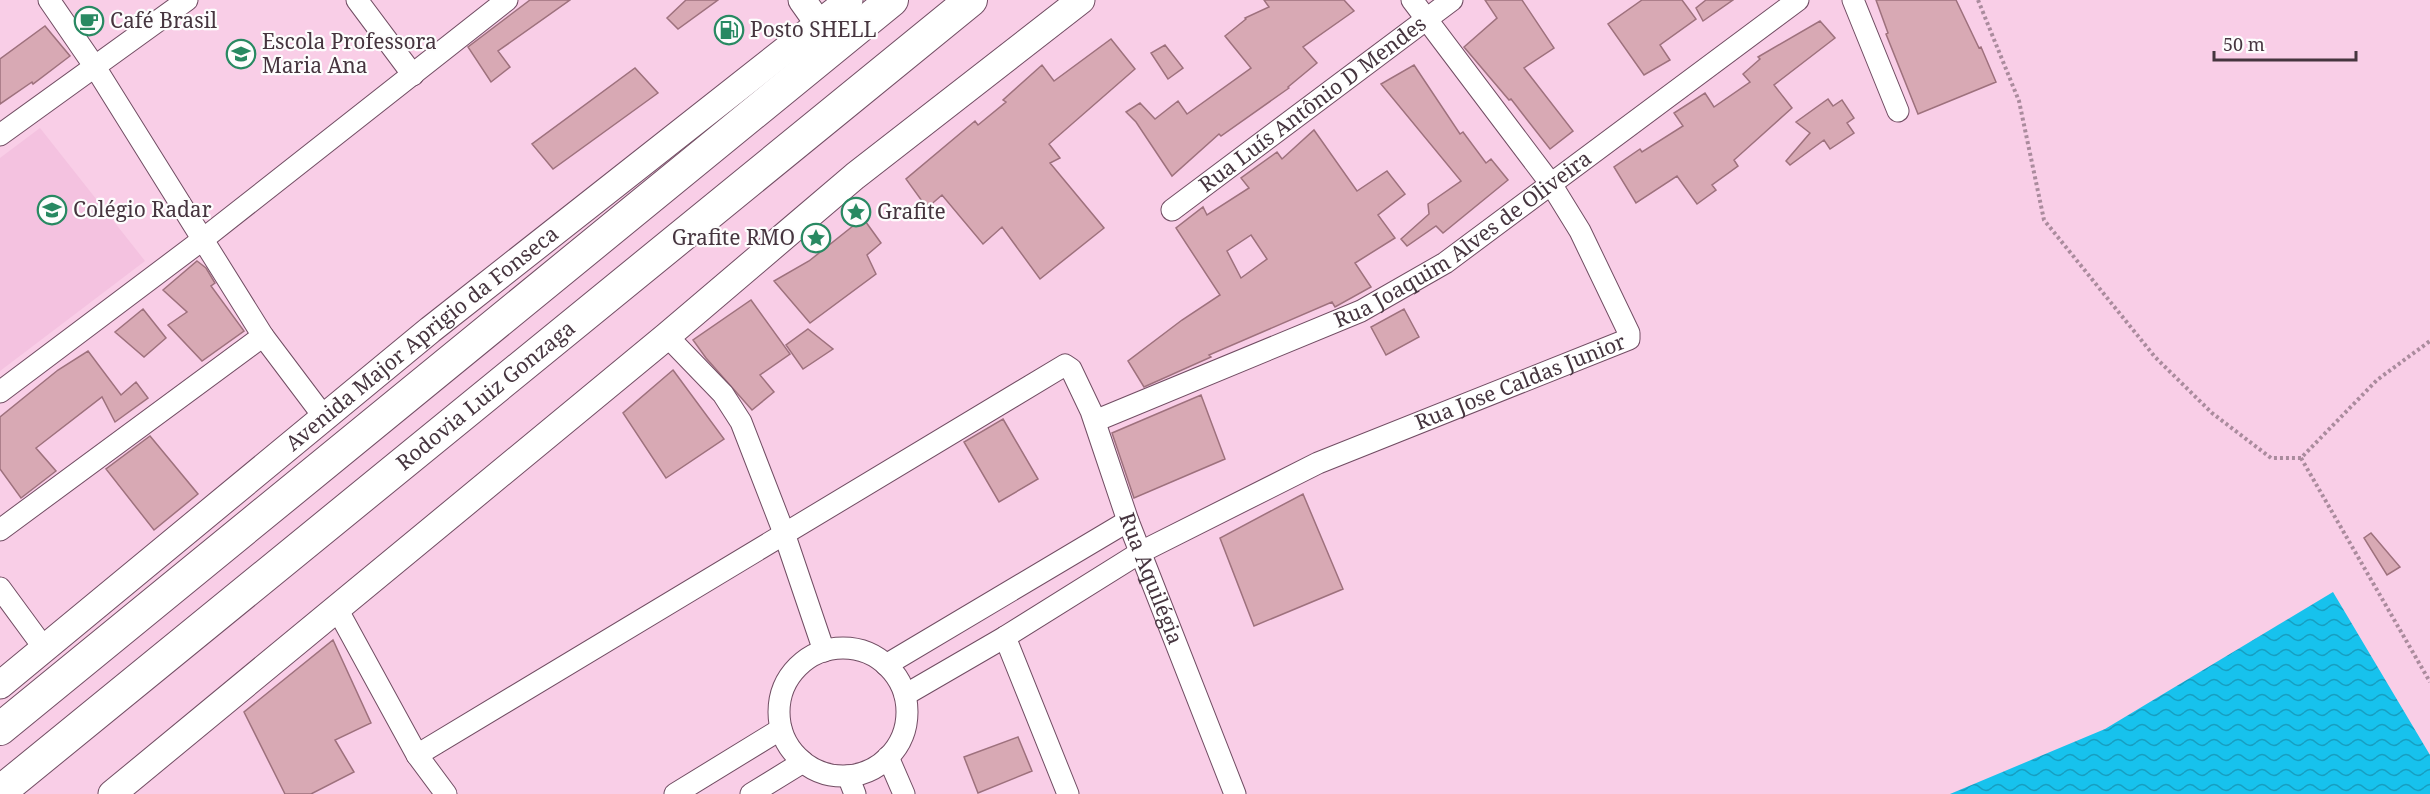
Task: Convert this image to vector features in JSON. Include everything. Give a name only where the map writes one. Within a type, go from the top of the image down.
[{"type":"highway","points":[[0,729],[892,0]]},
{"type":"highway","name":"Rodovia Luiz Gonzaga","points":[[0,792],[971,0]]},
{"type":"main road","points":[[802,0],[819,24]]},
{"type":"main road","name":"Avenida Major Aprigio da Fonseca","points":[[0,685],[440,322],[849,0]]},
{"type":"main road","points":[[111,794],[667,336],[855,176],[1081,0]]},
{"type":"street","points":[[49,0],[95,67],[263,336],[324,417]]},
{"type":"street","points":[[0,135],[187,0]]},
{"type":"street","points":[[357,0],[413,75]]},
{"type":"street","points":[[0,392],[202,240],[507,0]]},
{"type":"street","name":"Rua Jose Caldas Junior","points":[[1141,552],[1317,463],[1629,339],[1629,333],[1580,231],[1551,184],[1412,0]]},
{"type":"street","name":"Rua Luís Antônio D Mendes","points":[[1172,210],[1452,0]]},
{"type":"street","name":"Rua Joaquim Alves de Oliveira","points":[[1095,421],[1361,311],[1445,263],[1798,0]]},
{"type":"street","points":[[1853,0],[1898,111]]},
{"type":"street","points":[[0,530],[263,336]]},
{"type":"street","points":[[667,336],[735,409],[784,533],[824,651]]},
{"type":"street","name":"Rua Aquilégia","points":[[784,533],[1062,365],[1068,365],[1095,421],[1128,521],[1235,794]]},
{"type":"street","points":[[886,665],[1128,521]]},
{"type":"street","points":[[417,755],[784,533]]},
{"type":"street","points":[[905,695],[1005,637],[1141,552]]},
{"type":"street","points":[[0,588],[44,648]]},
{"type":"street","points":[[336,607],[417,755],[446,794]]},
{"type":"street","points":[[1005,637],[1068,794]]},
{"type":"street","points":[[846,648],[868,653],[886,665],[898,678],[905,695],[907,712],[905,728],[899,744],[888,757],[851,785],[803,762],[789,747],[781,729],[779,710],[783,691],[792,673],[806,660],[824,651],[846,648]]},
{"type":"street","points":[[675,794],[781,729]]},
{"type":"street","points":[[888,757],[904,794]]},
{"type":"street","points":[[751,794],[803,762]]},
{"type":"path","points":[[1978,0],[2019,101],[2044,220],[2155,357],[2212,413],[2271,458],[2301,458],[2377,380],[2430,341]]},
{"type":"path","points":[[2301,458],[2430,682]]},
{"type":"shaded area","name":"Colégio Radar","points":[[40,128],[145,261],[0,371],[0,158]]},
{"type":"water","points":[[2333,592],[2430,755],[2430,794],[1950,794],[2105,729]]},
{"type":"building","points":[[530,0],[570,0],[498,51],[510,67],[491,82],[468,47]]},
{"type":"building","points":[[686,0],[718,0],[678,29],[667,18]]},
{"type":"building","points":[[1264,0],[1344,0],[1354,11],[1303,47],[1317,63],[1289,88],[1221,136],[1219,134],[1172,176],[1136,122],[1126,112],[1140,103],[1155,119],[1178,101],[1187,114],[1251,68],[1225,36],[1245,18],[1269,7]]},
{"type":"building","points":[[1485,0],[1522,0],[1554,48],[1524,68],[1573,131],[1550,149],[1511,99],[1509,100],[1464,47],[1497,18]]},
{"type":"building","points":[[1642,0],[1682,0],[1696,19],[1660,45],[1670,60],[1644,75],[1608,24]]},
{"type":"building","points":[[1706,0],[1733,0],[1703,21],[1696,8]]},
{"type":"building","points":[[1876,0],[1956,0],[1979,48],[1981,47],[1996,82],[1918,114],[1886,34],[1888,33]]},
{"type":"building","points":[[1820,21],[1835,38],[1774,85],[1792,108],[1734,160],[1738,166],[1712,185],[1716,190],[1697,204],[1677,176],[1636,203],[1614,167],[1640,149],[1642,152],[1683,126],[1674,113],[1705,93],[1714,107],[1750,82],[1743,74],[1760,59],[1758,57]]},
{"type":"building","points":[[45,26],[70,56],[33,84],[32,82],[0,104],[0,59]]},
{"type":"building","points":[[1111,39],[1135,69],[1049,144],[1060,158],[1050,163],[1104,228],[1040,279],[1002,227],[983,244],[942,195],[927,208],[906,179],[975,121],[978,125],[1006,102],[1003,100],[1042,65],[1054,81]]},
{"type":"building","points":[[1165,45],[1183,68],[1168,79],[1151,53]]},
{"type":"building","points":[[1414,65],[1460,134],[1463,132],[1486,163],[1491,159],[1508,180],[1443,233],[1436,226],[1407,246],[1401,239],[1429,214],[1428,204],[1461,181],[1381,84]]},
{"type":"building","points":[[635,68],[658,93],[553,169],[532,144]]},
{"type":"building","points":[[1828,99],[1833,106],[1842,100],[1854,118],[1847,123],[1854,133],[1830,149],[1824,140],[1790,165],[1786,161],[1810,133],[1796,122]]},
{"type":"building","points":[[1314,130],[1357,191],[1387,171],[1405,194],[1378,215],[1395,238],[1355,263],[1371,287],[1335,307],[1332,302],[1209,355],[1211,357],[1144,387],[1128,361],[1182,320],[1220,295],[1176,228],[1203,207],[1207,215],[1249,188],[1241,178],[1277,152],[1282,159]],"holes":[[[1251,235],[1267,259],[1241,278],[1227,251]]]},
{"type":"building","points":[[863,218],[881,243],[867,255],[876,274],[810,323],[774,281],[809,261]]},
{"type":"building","points":[[197,261],[206,268],[215,283],[211,286],[244,331],[202,361],[168,325],[187,312],[163,290]]},
{"type":"building","points":[[751,300],[790,354],[760,375],[774,392],[752,410],[693,340]]},
{"type":"building","points":[[143,309],[166,338],[144,357],[115,332]]},
{"type":"building","points":[[1404,309],[1419,337],[1386,355],[1371,327]]},
{"type":"building","points":[[808,329],[833,349],[803,369],[786,345]]},
{"type":"building","points":[[88,351],[121,395],[136,382],[148,398],[115,422],[102,397],[36,448],[56,471],[21,498],[0,469],[0,417],[58,370]]},
{"type":"building","points":[[673,370],[724,439],[666,478],[623,413]]},
{"type":"building","points":[[1201,395],[1225,459],[1134,498],[1112,433]]},
{"type":"building","points":[[1003,419],[1038,479],[999,502],[964,442]]},
{"type":"building","points":[[150,436],[198,494],[154,530],[106,469]]},
{"type":"building","points":[[1303,494],[1343,589],[1254,626],[1220,538]]},
{"type":"building","points":[[2371,533],[2400,567],[2387,575],[2364,538]]},
{"type":"building","points":[[333,640],[371,723],[335,740],[354,772],[311,794],[285,794],[244,712]]},
{"type":"building","points":[[1018,737],[1032,771],[978,793],[964,757]]},
{"type":"place","name":"Café Brasil","points":[[89,21]]},
{"type":"place","name":"Posto SHELL","points":[[729,30]]},
{"type":"place","name":"Escola Professora Maria Ana","points":[[241,54]]},
{"type":"place","name":"Colégio Radar","points":[[52,210]]},
{"type":"place","name":"Grafite","points":[[856,212]]},
{"type":"place","name":"Grafite RMO","points":[[816,238]]}]
